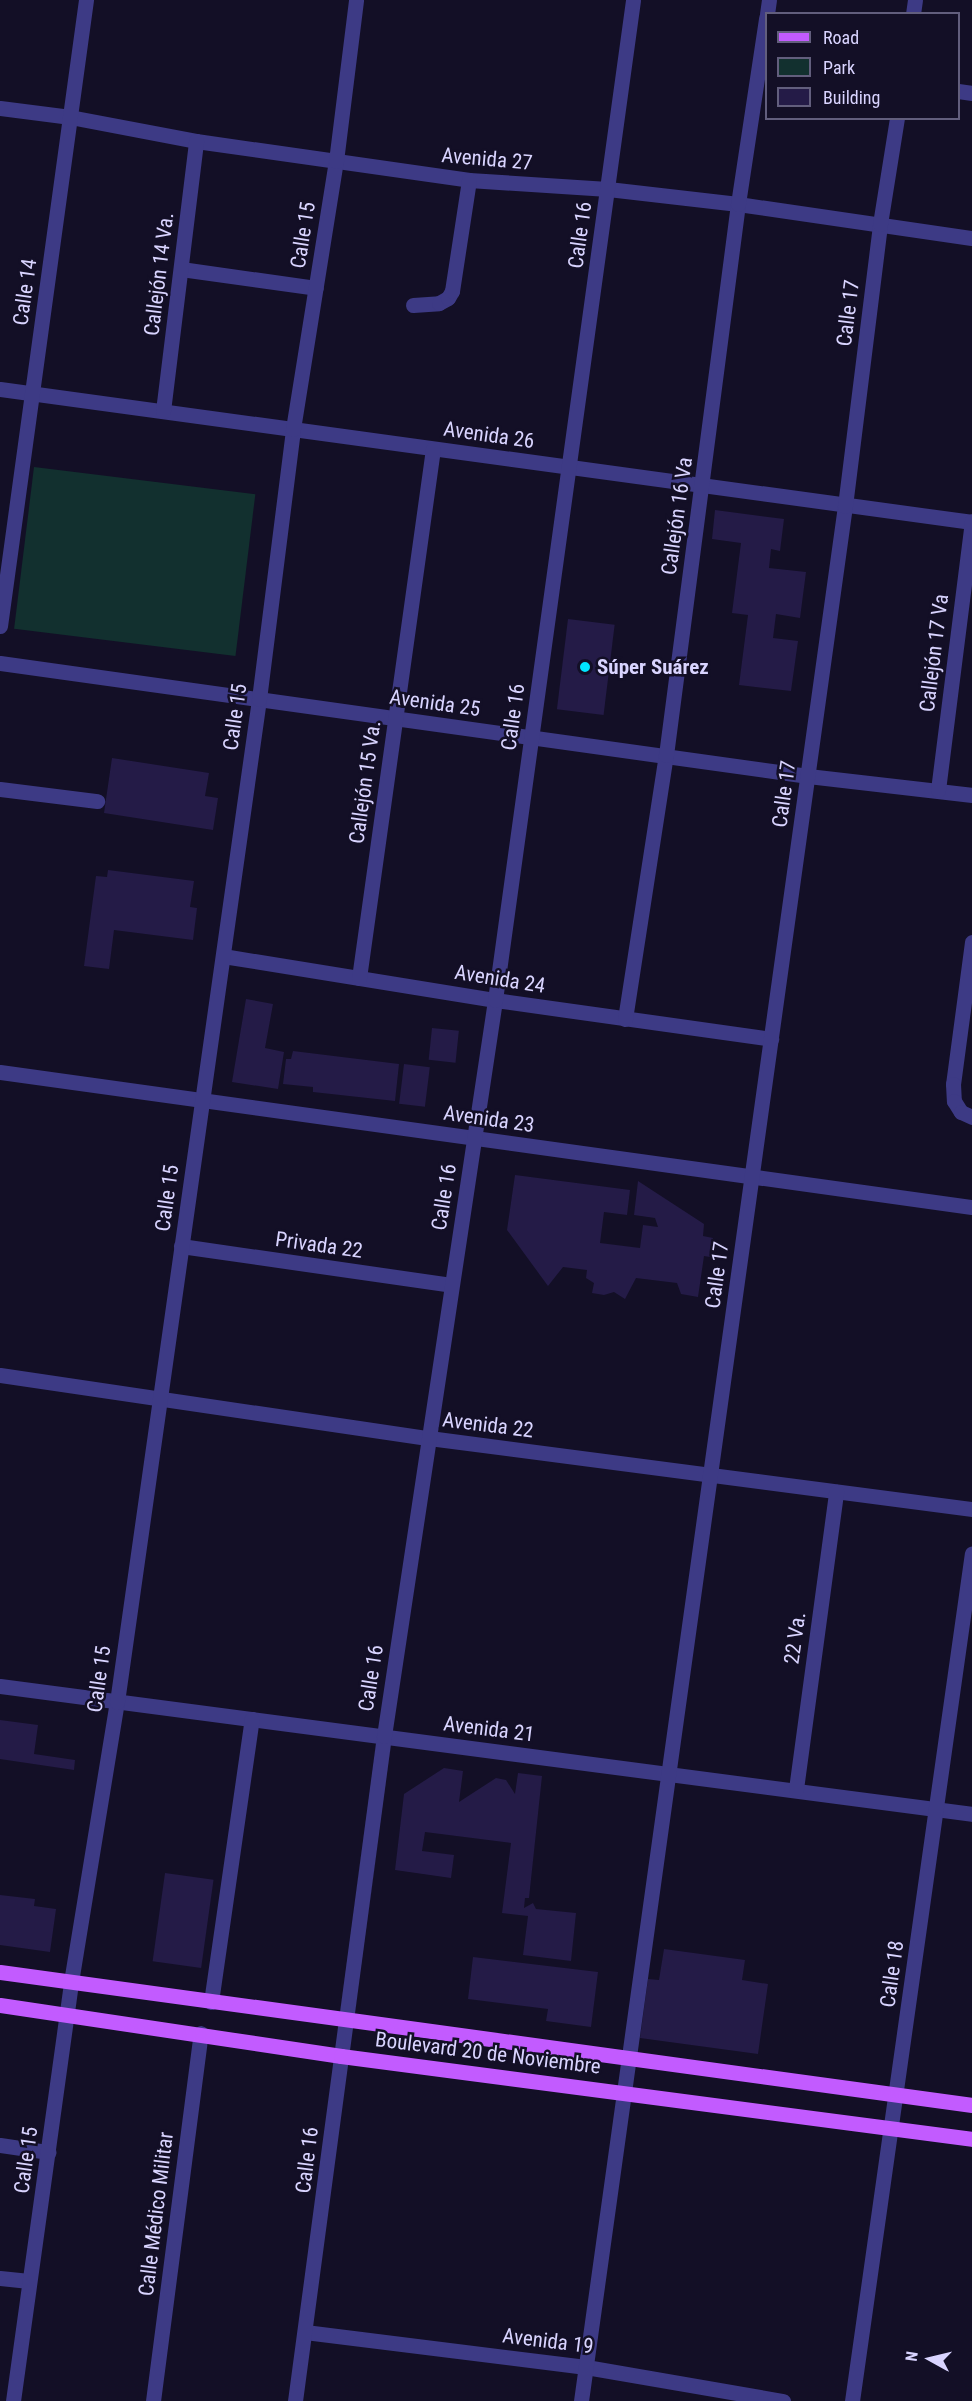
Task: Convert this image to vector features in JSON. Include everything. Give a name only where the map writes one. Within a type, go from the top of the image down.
[{"type":"main road","name":"Boulevard 20 de Noviembre","points":[[0,1972],[972,2105]]},
{"type":"main road","name":"Boulevard 20 de Noviembre","points":[[0,2005],[201,2033],[341,2056],[625,2091],[972,2139]]},
{"type":"street","name":"Calle 14","points":[[0,626],[86,0]]},
{"type":"street","name":"Calle 15","points":[[13,2401],[71,1982],[117,1702],[259,699],[293,429],[336,161],[356,0]]},
{"type":"street","name":"Calle 16","points":[[295,2401],[384,1736],[495,1000],[633,0]]},
{"type":"street","name":"Callejón 16 Va","points":[[625,1019],[666,755],[738,204],[765,29]]},
{"type":"street","name":"Avenida 27","points":[[0,108],[70,117],[196,141],[469,180],[608,189],[738,204],[972,238]]},
{"type":"street","name":"Calle 17","points":[[581,2401],[808,776],[880,224],[897,120]]},
{"type":"street","name":"Callejón 14 Va.","points":[[163,411],[196,141]]},
{"type":"street","points":[[413,305],[439,303],[448,298],[452,291],[469,180]]},
{"type":"street","points":[[181,268],[316,288]]},
{"type":"street","name":"Avenida 26","points":[[0,389],[972,522]]},
{"type":"street","name":"Callejón 15 Va.","points":[[359,978],[433,449]]},
{"type":"street","name":"Callejón 17 Va","points":[[938,790],[972,522]]},
{"type":"street","name":"Avenida 25","points":[[0,663],[808,776],[972,795]]},
{"type":"street","points":[[0,789],[97,801]]},
{"type":"street","points":[[972,942],[953,1084],[954,1101],[961,1112],[972,1118]]},
{"type":"street","name":"Avenida 24","points":[[223,956],[495,1000],[771,1039]]},
{"type":"street","name":"Avenida 23","points":[[0,1072],[972,1207]]},
{"type":"street","name":"Privada 22","points":[[182,1246],[451,1285]]},
{"type":"street","name":"Avenida 22","points":[[0,1375],[429,1438],[972,1509]]},
{"type":"street","name":"22 Va.","points":[[796,1789],[836,1492]]},
{"type":"street","name":"Calle 18","points":[[852,2401],[972,1553]]},
{"type":"street","name":"Avenida 21","points":[[0,1686],[796,1789],[972,1814]]},
{"type":"street","points":[[211,2002],[252,1719]]},
{"type":"street","name":"Calle Médico Militar","points":[[153,2401],[201,2033]]},
{"type":"street","points":[[0,2145],[48,2152]]},
{"type":"street","points":[[0,2278],[29,2281]]},
{"type":"street","name":"Avenida 19","points":[[305,2332],[586,2367],[783,2401]]},
{"type":"green space","points":[[34,467],[255,494],[235,656],[14,629]]},
{"type":"building","points":[[715,510],[784,519],[780,551],[771,549],[769,568],[806,572],[800,618],[776,614],[773,638],[798,641],[791,691],[739,685],[748,615],[732,613],[741,543],[712,539]]},
{"type":"building","name":"Súper Suárez","points":[[568,619],[615,625],[604,715],[557,709]]},
{"type":"building","points":[[112,758],[209,773],[205,796],[218,798],[213,830],[104,813]]},
{"type":"building","points":[[108,870],[194,881],[190,907],[197,908],[193,940],[114,930],[109,969],[84,966],[96,876],[107,877]]},
{"type":"building","points":[[246,999],[273,1004],[265,1048],[284,1052],[278,1089],[232,1082]]},
{"type":"building","points":[[432,1028],[459,1031],[456,1063],[429,1060]]},
{"type":"building","points":[[293,1051],[399,1064],[395,1101],[313,1092],[313,1087],[283,1084],[286,1059],[291,1059]]},
{"type":"building","points":[[404,1064],[430,1067],[425,1107],[399,1104]]},
{"type":"building","points":[[515,1175],[630,1190],[627,1215],[604,1212],[600,1243],[640,1248],[643,1225],[658,1227],[655,1218],[634,1215],[638,1181],[704,1224],[703,1236],[713,1238],[710,1257],[704,1256],[698,1297],[681,1294],[677,1283],[636,1278],[625,1299],[614,1292],[604,1295],[592,1293],[594,1283],[586,1278],[587,1270],[563,1267],[548,1286],[507,1230]]},
{"type":"building","points":[[0,1720],[38,1725],[34,1754],[75,1760],[74,1770],[0,1759]]},
{"type":"building","points":[[444,1768],[463,1771],[459,1802],[496,1778],[506,1780],[515,1794],[518,1773],[542,1776],[529,1898],[525,1898],[524,1908],[533,1903],[536,1909],[576,1913],[571,1961],[523,1955],[528,1916],[502,1913],[511,1843],[425,1832],[422,1851],[454,1855],[451,1878],[395,1870],[404,1794]]},
{"type":"building","points":[[165,1873],[214,1880],[201,1968],[153,1961]]},
{"type":"building","points":[[0,1895],[35,1899],[34,1906],[56,1909],[50,1952],[0,1945]]},
{"type":"building","points":[[664,1949],[745,1960],[742,1980],[768,1984],[758,2054],[640,2038],[648,1979],[659,1980]]},
{"type":"building","points":[[473,1957],[598,1972],[591,2027],[546,2021],[548,2009],[468,1999]]},
{"type":"place","name":"Súper Suárez","points":[[585,667]]}]
